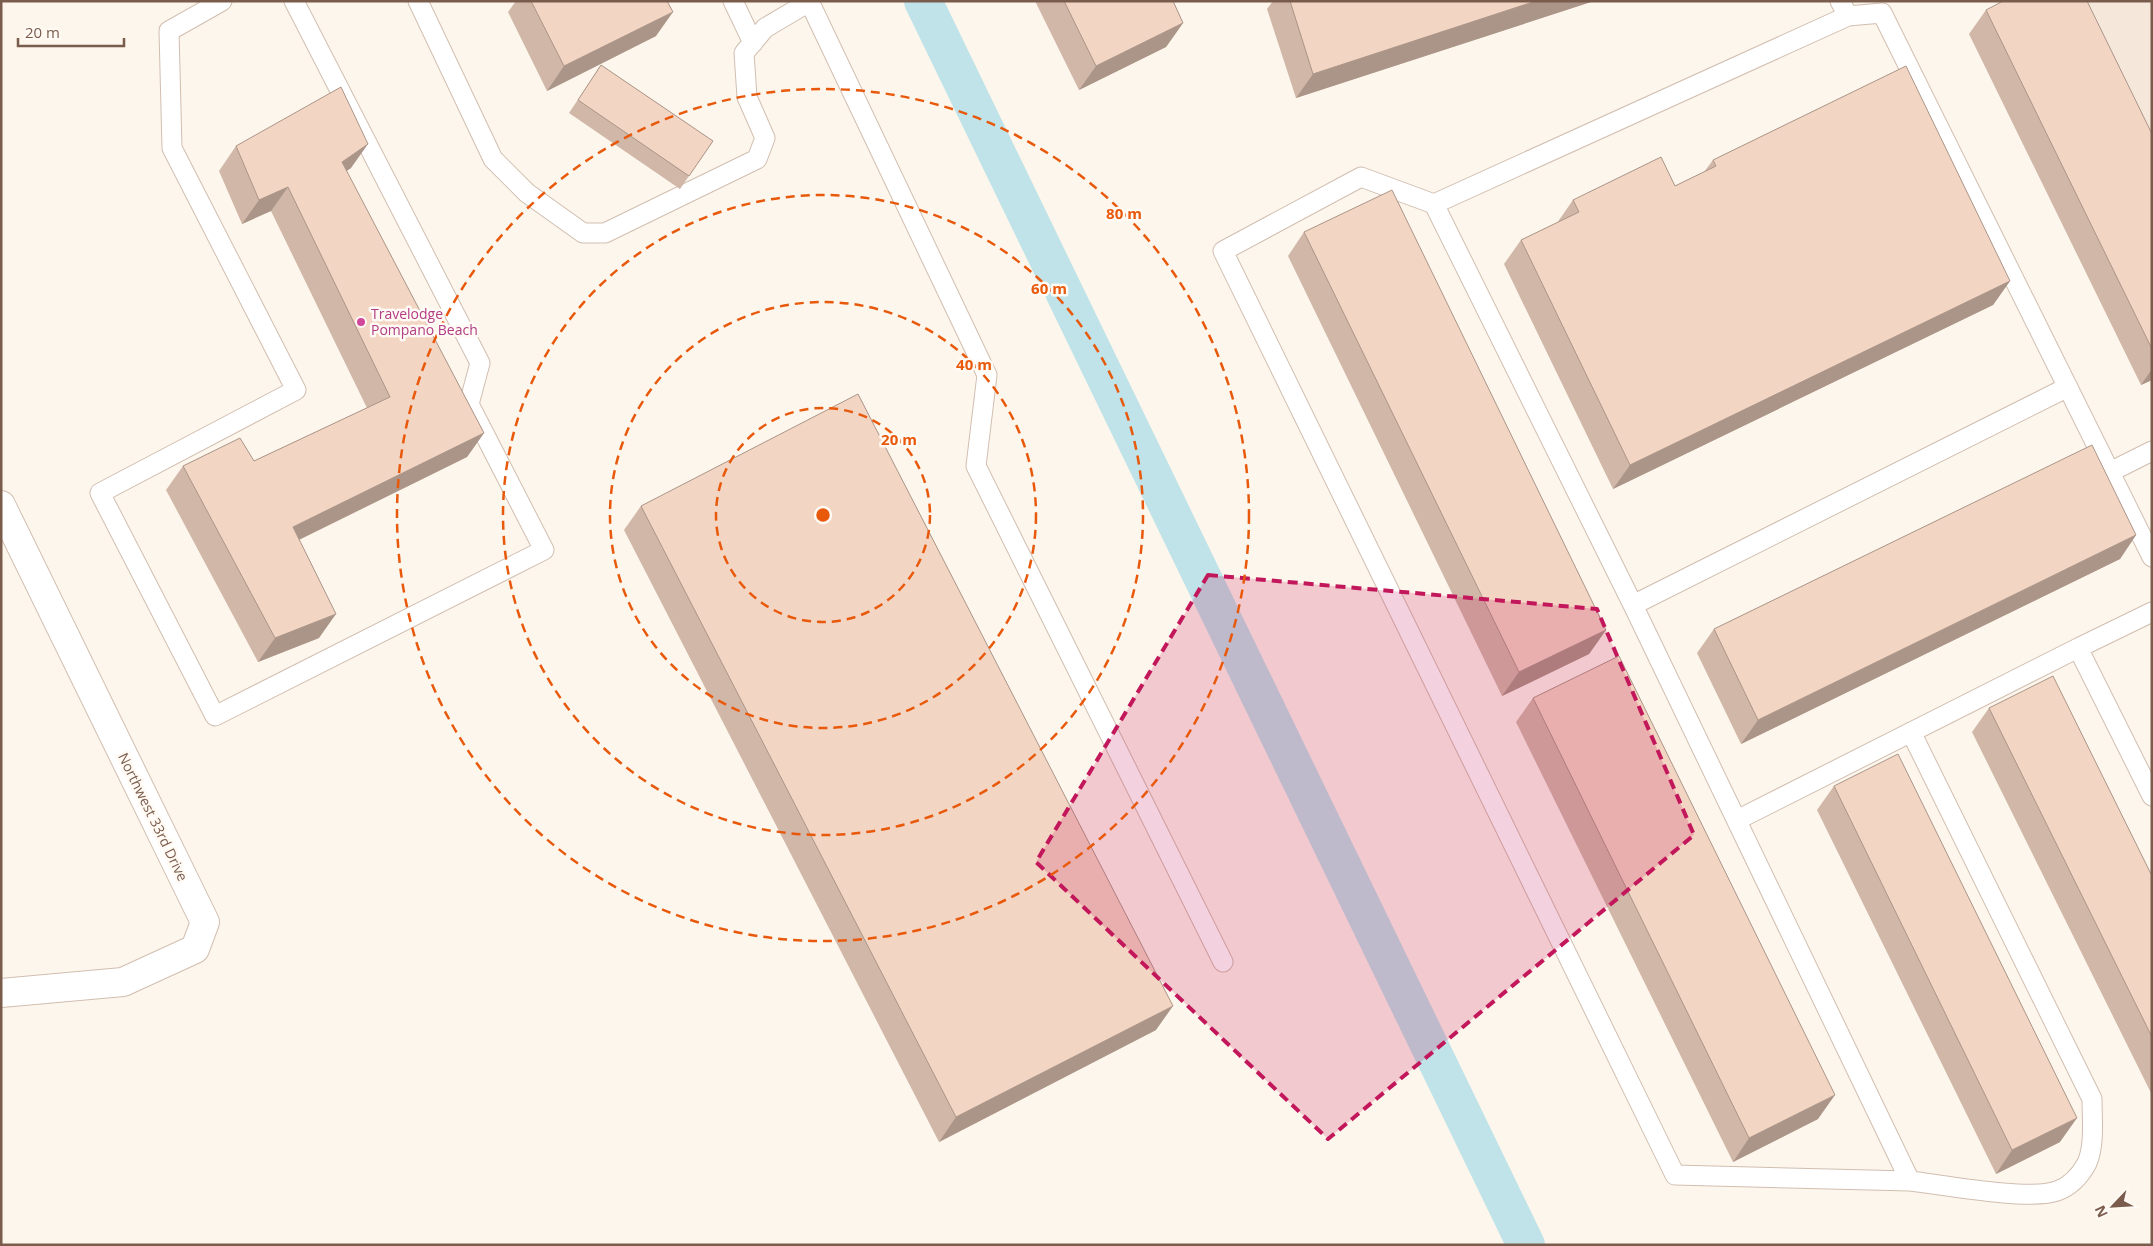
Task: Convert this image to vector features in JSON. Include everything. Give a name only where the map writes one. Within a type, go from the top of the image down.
[{"type":"street","name":"Northwest 33rd Drive","points":[[1,505],[205,922],[195,949],[123,982],[1,993]]},
{"type":"lane","points":[[222,1],[169,32],[172,148],[296,390],[100,493],[215,716],[544,550],[469,404],[480,363],[294,1]]},
{"type":"lane","points":[[418,1],[493,159],[527,193],[583,233],[605,232],[757,159],[765,138],[747,97],[744,53],[765,28],[809,2],[987,375],[976,466],[1223,962]]},
{"type":"lane","points":[[733,1],[753,43]]},
{"type":"lane","points":[[1434,204],[1844,9],[1882,13],[2152,557]]},
{"type":"lane","points":[[1910,1181],[1633,605],[1434,204],[1361,177],[1223,251],[1675,1175],[1910,1181],[2010,1193],[2036,1194],[2057,1191],[2076,1181],[2088,1161],[2091,1139],[2092,1099],[1912,732]]},
{"type":"lane","points":[[1633,605],[2068,387]]},
{"type":"lane","points":[[2110,472],[2152,451]]},
{"type":"lane","points":[[1737,820],[2152,612]]},
{"type":"lane","points":[[2078,648],[2152,796]]},
{"type":"highlighted area","points":[[1208,575],[1597,609],[1694,835],[1328,1139],[1036,862]]},
{"type":"shaded area","points":[[2071,1],[2152,1],[2152,166]]},
{"type":"building","points":[[531,1],[667,1],[673,12],[564,66]]},
{"type":"building","points":[[1064,1],[1173,1],[1183,23],[1096,66]]},
{"type":"building","points":[[1290,1],[1536,1],[1313,74]]},
{"type":"building","points":[[2003,1],[2087,1],[2152,134],[2152,349],[1986,10]]},
{"type":"building","points":[[601,65],[713,141],[689,176],[578,100]]},
{"type":"building","points":[[1906,66],[2010,281],[1630,465],[1521,240],[1579,212],[1573,200],[1661,157],[1675,186],[1716,166],[1713,160]]},
{"type":"building","name":"Travelodge Pompano Beach","points":[[341,87],[368,144],[342,162],[484,433],[293,527],[336,614],[275,638],[183,466],[240,438],[254,461],[390,397],[288,187],[259,200],[236,146]]},
{"type":"building","points":[[1392,190],[1606,630],[1519,672],[1304,232]]},
{"type":"building","points":[[858,394],[1173,1006],[956,1117],[641,506]]},
{"type":"building","points":[[2092,445],[2136,535],[1758,720],[1714,629]]},
{"type":"building","points":[[1619,656],[1835,1095],[1749,1138],[1533,698]]},
{"type":"building","points":[[2053,676],[2152,876],[2152,1037],[1989,708]]},
{"type":"building","points":[[1898,754],[2077,1118],[2012,1150],[1834,786]]},
{"type":"waterway","points":[[923,1],[1526,1245]]},
{"type":"place","name":"Travelodge Pompano Beach","points":[[361,322]]}]
